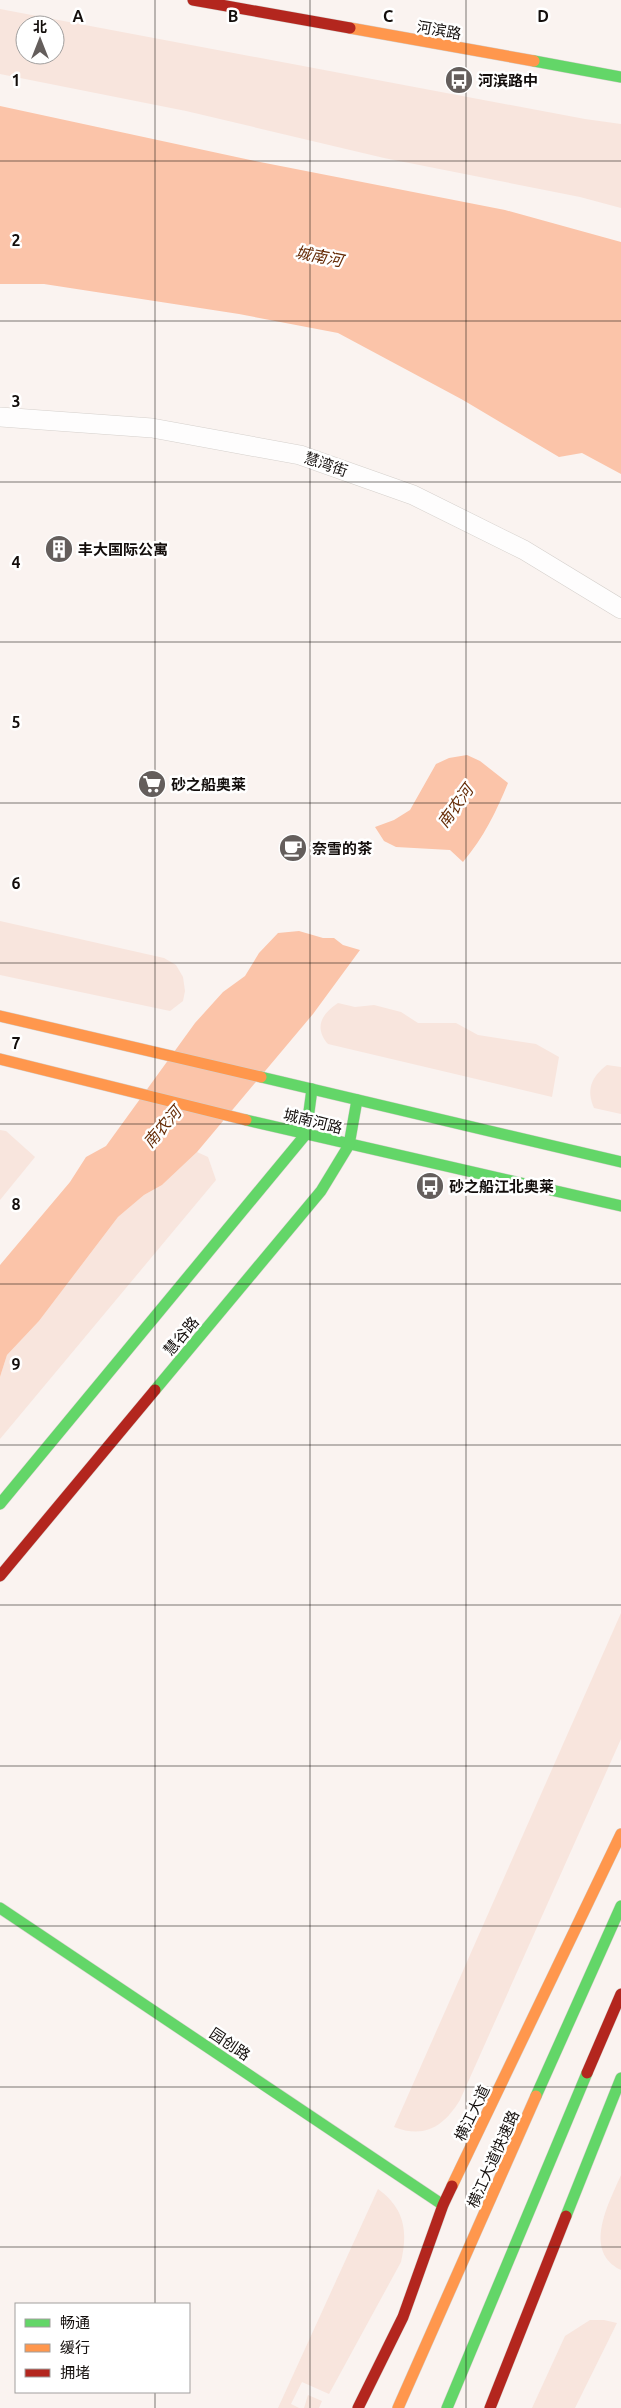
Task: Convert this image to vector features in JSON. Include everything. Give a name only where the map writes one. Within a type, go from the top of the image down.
[{"type":"main road","name":"河滨路","points":[[193,0],[621,78]]},
{"type":"main road","name":"城南河路","points":[[0,1016],[161,1052],[271,1080],[621,1162]]},
{"type":"main road","name":"城南河路","points":[[0,1059],[125,1088],[349,1145],[621,1206]]},
{"type":"main road","points":[[0,1504],[306,1134],[312,1089]]},
{"type":"main road","name":"慧谷路","points":[[0,1576],[321,1191],[349,1145],[357,1100]]},
{"type":"main road","name":"横江大道","points":[[358,2408],[403,2317],[444,2205],[621,1834]]},
{"type":"main road","name":"横江大道快速路","points":[[398,2408],[621,1906]]},
{"type":"main road","name":"园创路","points":[[0,1908],[444,2205]]},
{"type":"main road","points":[[447,2408],[621,1994]]},
{"type":"main road","points":[[490,2408],[621,2078]]},
{"type":"street","name":"慧湾街","points":[[0,417],[152,428],[300,455],[413,495],[524,550],[621,609]]},
{"type":"shaded area","points":[[0,9],[32,15],[15,15],[15,65],[65,65],[65,21],[585,119],[621,124],[621,208],[580,197],[384,158],[186,111],[0,74]]},
{"type":"shaded area","points":[[0,921],[164,958],[176,965],[183,977],[185,991],[183,1001],[170,1011],[0,975]]},
{"type":"shaded area","points":[[338,1003],[355,1007],[374,1005],[401,1012],[418,1023],[456,1023],[478,1035],[536,1044],[559,1057],[552,1097],[328,1044],[321,1032],[321,1022],[327,1012]]},
{"type":"shaded area","points":[[607,1065],[621,1067],[621,1114],[594,1108],[590,1095],[594,1079]]},
{"type":"shaded area","points":[[0,1130],[6,1131],[35,1157],[0,1200]]},
{"type":"shaded area","points":[[197,1152],[208,1157],[216,1180],[0,1439],[0,1377],[7,1355],[39,1321],[118,1217],[144,1195],[162,1185]]},
{"type":"shaded area","points":[[621,1613],[621,1739],[460,2100],[447,2117],[433,2128],[415,2132],[394,2127]]},
{"type":"shaded area","points":[[621,2175],[621,2270],[609,2262],[603,2251],[601,2239],[605,2212]]},
{"type":"shaded area","points":[[378,2189],[394,2204],[402,2221],[404,2240],[401,2262],[329,2394],[302,2382],[291,2404],[299,2408],[278,2408]]},
{"type":"shaded area","points":[[590,2320],[604,2320],[617,2323],[575,2408],[532,2408],[565,2336]]},
{"type":"shaded area","points":[[308,2395],[322,2401],[319,2408],[304,2408]]},
{"type":"water","name":"城南河","points":[[0,106],[260,162],[505,210],[621,242],[621,474],[582,453],[559,457],[463,400],[338,333],[239,314],[44,284],[0,284]]},
{"type":"water","name":"南农河","points":[[467,755],[480,761],[508,783],[489,824],[463,862],[450,850],[396,847],[384,841],[375,827],[394,820],[410,810],[436,764],[449,758]]},
{"type":"water","name":"南农河","points":[[299,931],[323,938],[334,938],[343,945],[360,950],[313,1014],[197,1152],[162,1185],[144,1195],[118,1217],[39,1321],[7,1355],[0,1377],[0,1265],[70,1182],[86,1157],[106,1146],[195,1023],[223,992],[245,976],[259,953],[278,933]]},
{"type":"traffic: fast","points":[[534,61],[621,77]]},
{"type":"traffic: fast","points":[[261,1077],[621,1162]]},
{"type":"traffic: fast","points":[[0,1504],[306,1134],[312,1089]]},
{"type":"traffic: fast","points":[[155,1390],[321,1191],[349,1145],[357,1100]]},
{"type":"traffic: fast","points":[[246,1120],[621,1206]]},
{"type":"traffic: fast","points":[[536,2096],[621,1906]]},
{"type":"traffic: fast","points":[[0,1908],[443,2205]]},
{"type":"traffic: fast","points":[[447,2408],[587,2073]]},
{"type":"traffic: fast","points":[[566,2216],[621,2078]]},
{"type":"traffic: slow","points":[[350,28],[534,61]]},
{"type":"traffic: slow","points":[[0,1016],[261,1077]]},
{"type":"traffic: slow","points":[[0,1059],[246,1120]]},
{"type":"traffic: slow","points":[[452,2186],[621,1834]]},
{"type":"traffic: slow","points":[[398,2408],[536,2096]]},
{"type":"traffic: jam","points":[[193,0],[350,28]]},
{"type":"traffic: jam","points":[[0,1576],[155,1390]]},
{"type":"traffic: jam","points":[[587,2073],[621,1994]]},
{"type":"traffic: jam","points":[[358,2408],[403,2317],[443,2205],[452,2186]]},
{"type":"traffic: jam","points":[[490,2408],[566,2216]]},
{"type":"place","name":"河滨路中","points":[[459,80]]},
{"type":"place","name":"丰大国际公寓","points":[[59,549]]},
{"type":"place","name":"砂之船奥莱","points":[[152,784]]},
{"type":"place","name":"奈雪的茶","points":[[293,848]]},
{"type":"place","name":"砂之船江北奥莱","points":[[430,1186]]}]
